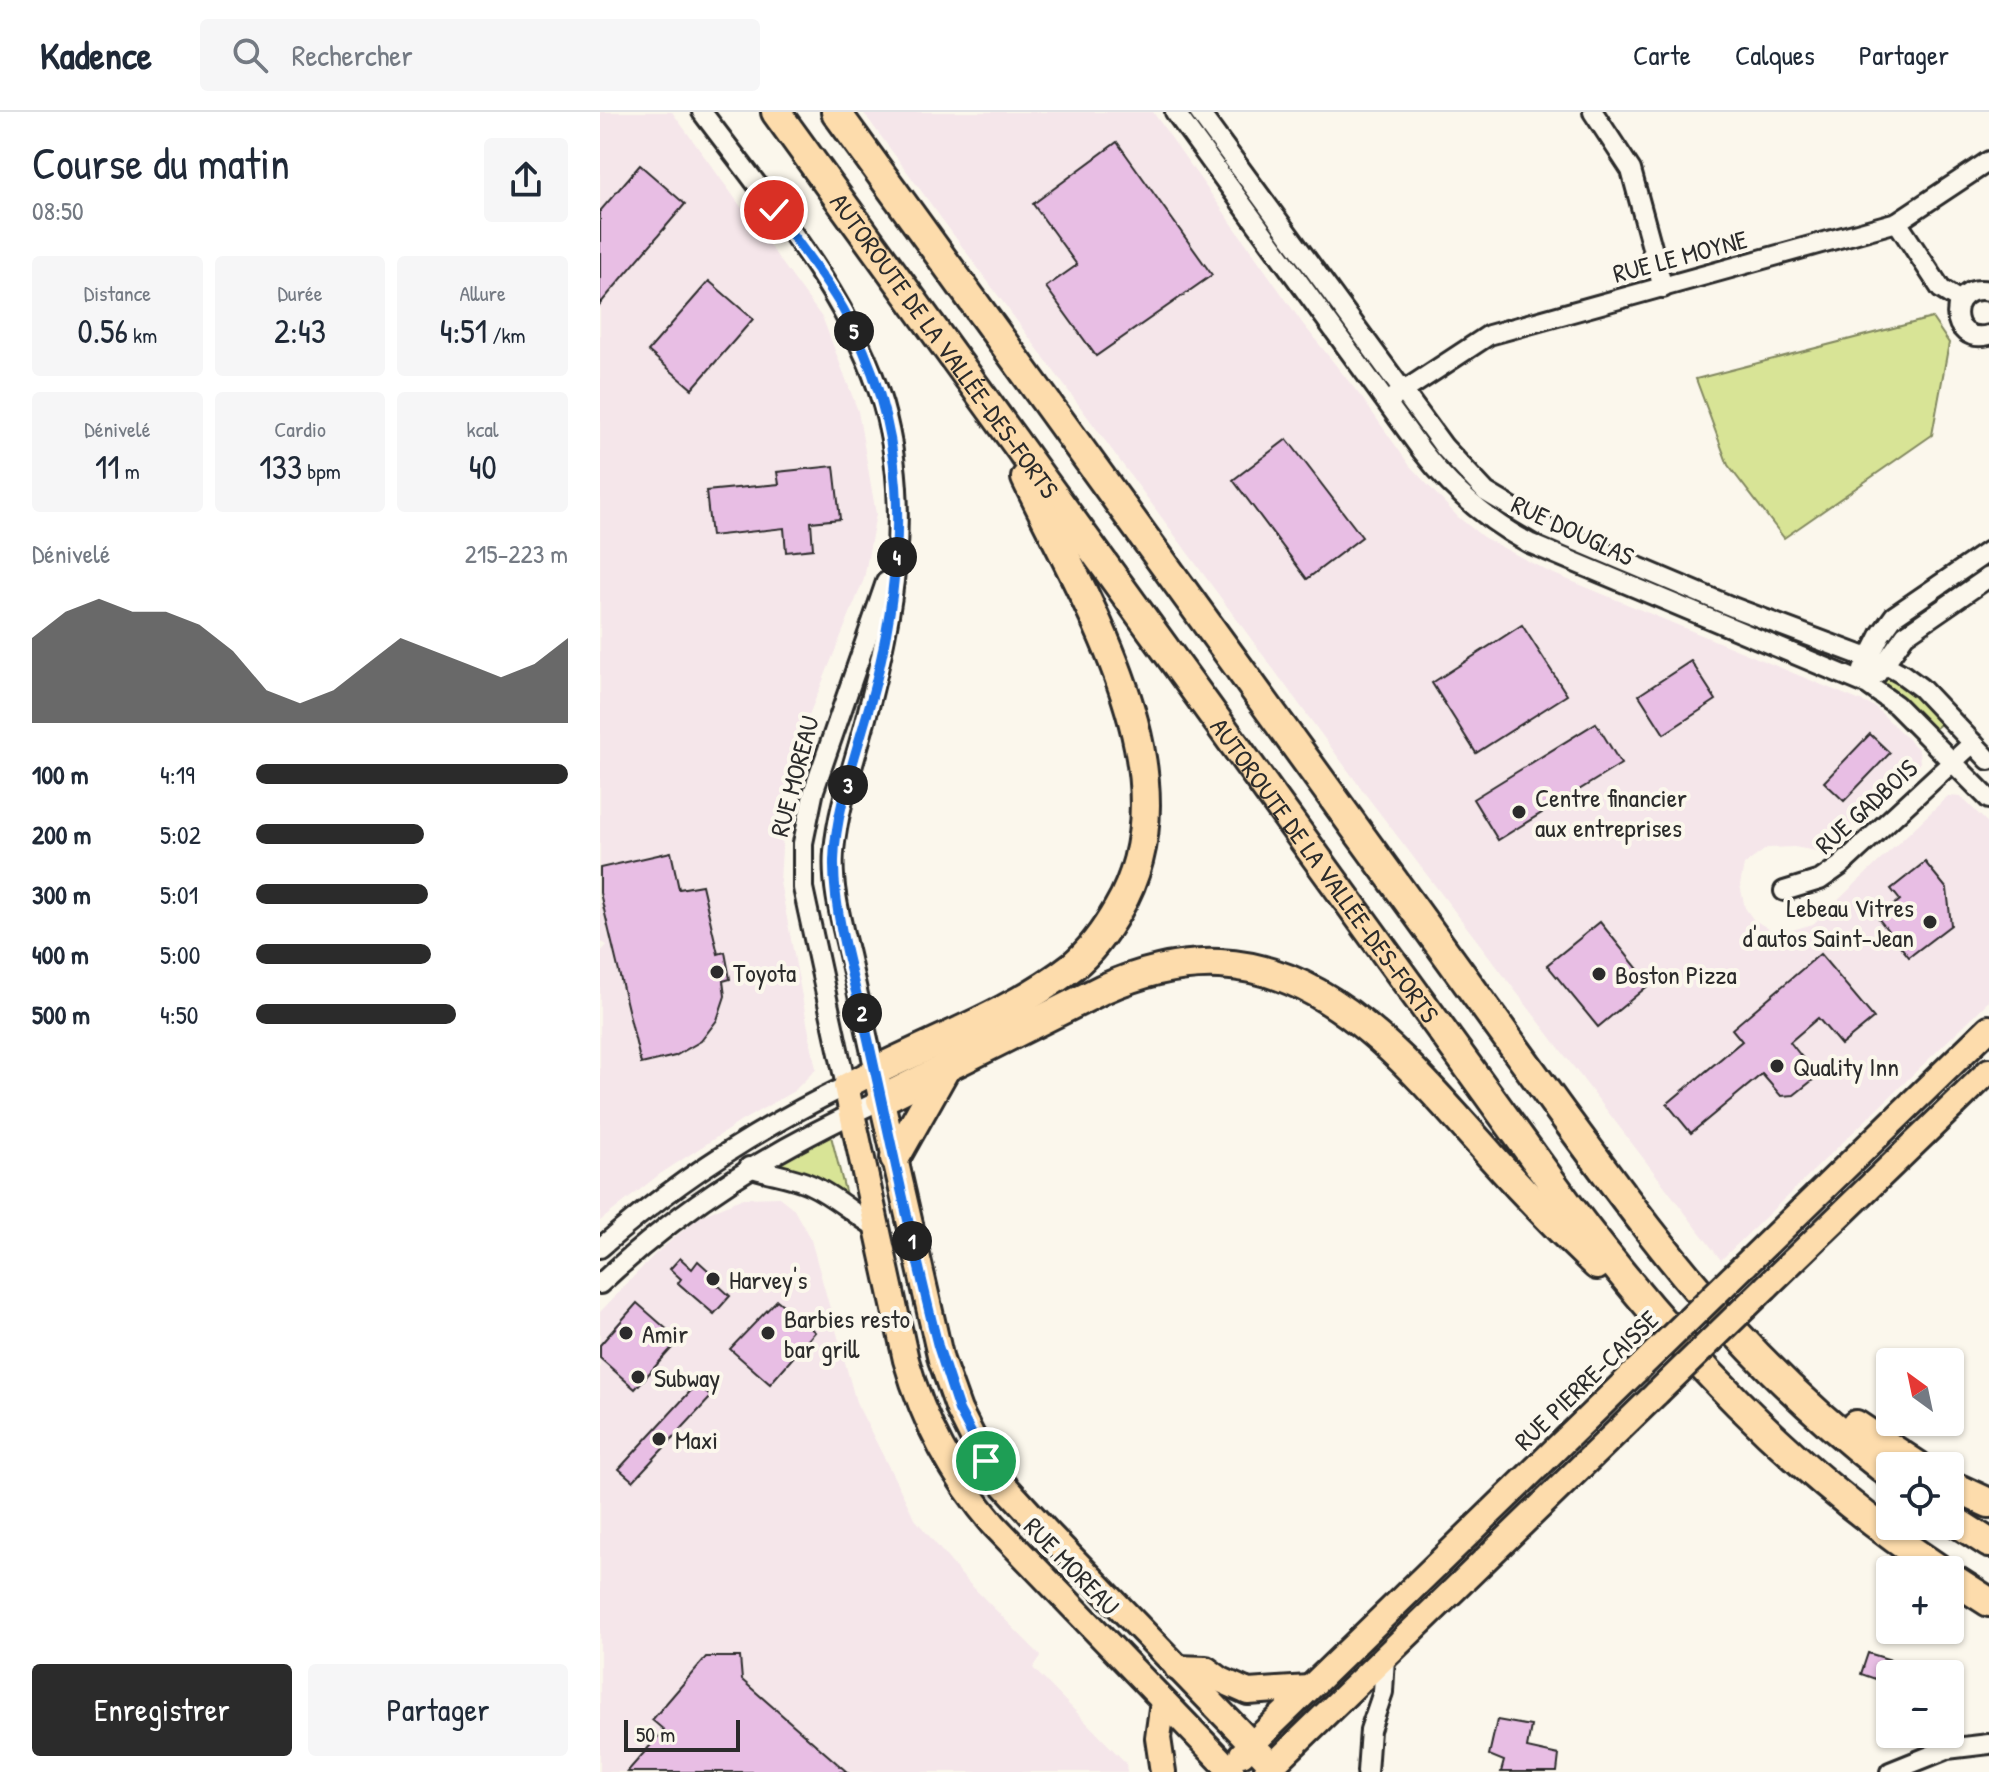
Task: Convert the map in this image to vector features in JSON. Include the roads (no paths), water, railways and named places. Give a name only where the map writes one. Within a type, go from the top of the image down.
[{"type":"highway","name":"AUTOROUTE DE LA VALLÉE-DES-FORTS","points":[[776,112],[1569,1206],[1638,1296],[1739,1407],[1780,1445],[1841,1497],[1921,1556]]},
{"type":"highway","name":"AUTOROUTE DE LA VALLÉE-DES-FORTS","points":[[836,112],[1561,1112],[1681,1270],[1738,1336],[1815,1411],[1876,1462]]},
{"type":"highway","points":[[875,1071],[1013,1005],[1075,964],[1095,943],[1120,905],[1132,878],[1144,834],[1145,778],[1134,726],[1119,682],[1081,592],[996,415]]},
{"type":"highway","points":[[881,1100],[1103,989],[1154,970],[1216,963],[1250,967],[1286,978],[1341,1007],[1388,1047],[1431,1089],[1541,1212],[1682,1346]]},
{"type":"highway","points":[[895,1158],[944,1071]]},
{"type":"highway","points":[[1628,1201],[1703,1287],[1767,1352],[1829,1405],[1898,1452]]},
{"type":"highway","points":[[1964,1491],[1989,1503]]},
{"type":"highway","points":[[1964,1527],[1989,1543]]},
{"type":"highway","points":[[1964,1586],[1989,1602]]},
{"type":"main road","name":"RUE PIERRE-CAISSE","points":[[1227,1770],[1989,1028]]},
{"type":"main road","points":[[846,1086],[875,1071]]},
{"type":"main road","name":"RUE MOREAU","points":[[875,1071],[941,1360],[971,1436],[1015,1498],[1273,1770]]},
{"type":"main road","points":[[1273,1770],[1385,1657],[1989,1071]]},
{"type":"main road","name":"RUE MOREAU","points":[[846,1086],[912,1382],[927,1422],[950,1467],[994,1525],[1227,1770]]},
{"type":"main road","points":[[1177,1668],[1206,1669],[1221,1680],[1248,1692],[1309,1688]]},
{"type":"main road","points":[[1163,1701],[1158,1738],[1163,1772]]},
{"type":"street","name":"RUE MOREAU","points":[[702,112],[823,279],[860,343],[882,402],[892,443],[898,482],[899,537],[893,589],[881,660],[839,822],[834,862],[838,904],[875,1071]]},
{"type":"street","name":"RUE DOUGLAS","points":[[1175,112],[1386,403],[1457,493],[1509,532],[1544,549],[1863,683],[1896,705],[1989,799]]},
{"type":"street","name":"RUE DOUGLAS","points":[[1199,112],[1402,392],[1464,472],[1486,492],[1565,537],[1877,662],[1921,688],[1989,760]]},
{"type":"street","points":[[1593,112],[1631,170],[1663,288]]},
{"type":"street","name":"RUE LE MOYNE","points":[[1386,403],[1489,335],[1897,222],[1989,161]]},
{"type":"street","points":[[1897,222],[1941,289],[1960,301]]},
{"type":"street","points":[[1989,291],[1973,291],[1960,301],[1956,315],[1962,328],[1974,336],[1989,335]]},
{"type":"street","name":"RUE MOREAU","points":[[846,1086],[803,888],[803,843],[814,790],[899,537]]},
{"type":"street","points":[[1877,662],[1881,634],[1894,616],[1989,551]]},
{"type":"street","points":[[1863,683],[1877,662],[1912,629],[1989,577]]},
{"type":"street","name":"RUE GADBOIS","points":[[1784,891],[1808,885],[1829,874],[1973,743]]},
{"type":"street","points":[[600,1248],[655,1202],[711,1162],[778,1121],[846,1086]]},
{"type":"street","points":[[600,1284],[682,1214],[749,1167],[881,1100]]},
{"type":"street","points":[[749,1167],[810,1184],[876,1227]]},
{"type":"street","points":[[1367,1772],[1370,1730],[1383,1692],[1385,1657]]},
{"type":"street","points":[[1890,1772],[1947,1749],[1989,1744]]},
{"type":"place","name":"Centre financier aux entreprises","points":[[1519,812]]},
{"type":"place","name":"Lebeau Vitres d'autos Saint-Jean","points":[[1930,922]]},
{"type":"place","name":"Toyota","points":[[717,972]]},
{"type":"place","name":"Boston Pizza","points":[[1599,974]]},
{"type":"place","name":"Quality Inn","points":[[1777,1066]]},
{"type":"place","name":"Harvey's","points":[[713,1279]]},
{"type":"place","name":"Amir","points":[[626,1333]]},
{"type":"place","name":"Barbies resto bar grill","points":[[768,1333]]},
{"type":"place","name":"Subway","points":[[638,1377]]},
{"type":"place","name":"Maxi","points":[[659,1439]]}]
